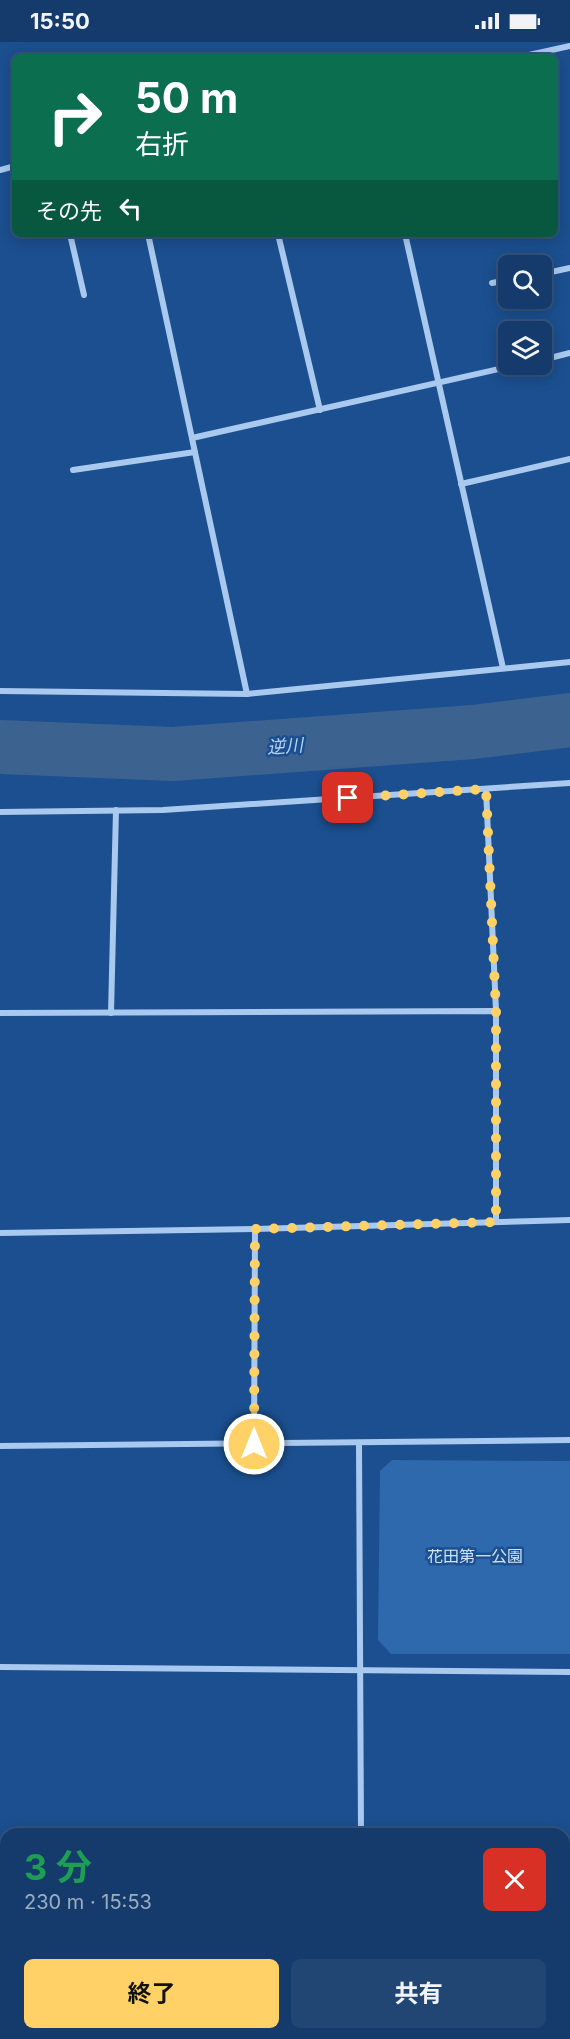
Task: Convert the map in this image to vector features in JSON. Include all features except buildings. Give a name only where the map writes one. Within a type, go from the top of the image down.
[{"type":"street","points":[[534,54],[570,46]]},
{"type":"street","points":[[71,237],[84,295]]},
{"type":"street","points":[[149,237],[247,694]]},
{"type":"street","points":[[279,237],[320,410]]},
{"type":"street","points":[[406,237],[503,668]]},
{"type":"street","points":[[552,271],[570,268]]},
{"type":"street","points":[[492,283],[498,282]]},
{"type":"street","points":[[552,358],[570,353]]},
{"type":"street","points":[[192,438],[498,370]]},
{"type":"street","points":[[73,470],[195,452]]},
{"type":"street","points":[[461,484],[570,459]]},
{"type":"street","points":[[0,691],[247,694],[570,662]]},
{"type":"street","points":[[0,812],[164,810],[570,783]]},
{"type":"street","points":[[486,789],[496,1011],[496,1222]]},
{"type":"street","points":[[111,1013],[116,810]]},
{"type":"street","points":[[0,1013],[496,1011]]},
{"type":"street","points":[[0,1233],[255,1229],[570,1220]]},
{"type":"street","points":[[254,1444],[255,1229]]},
{"type":"street","points":[[0,1446],[570,1440]]},
{"type":"street","points":[[359,1443],[361,1828]]},
{"type":"street","points":[[0,1667],[570,1672]]},
{"type":"green space","name":"花田第一公園","points":[[392,1460],[570,1461],[570,1654],[391,1654],[378,1640],[380,1471]]},
{"type":"waterway","name":"逆川","points":[[0,747],[173,754],[473,732],[570,720]]},
{"type":"route","points":[[254,1444],[255,1229],[496,1222],[496,1011],[486,789],[348,798]]}]
